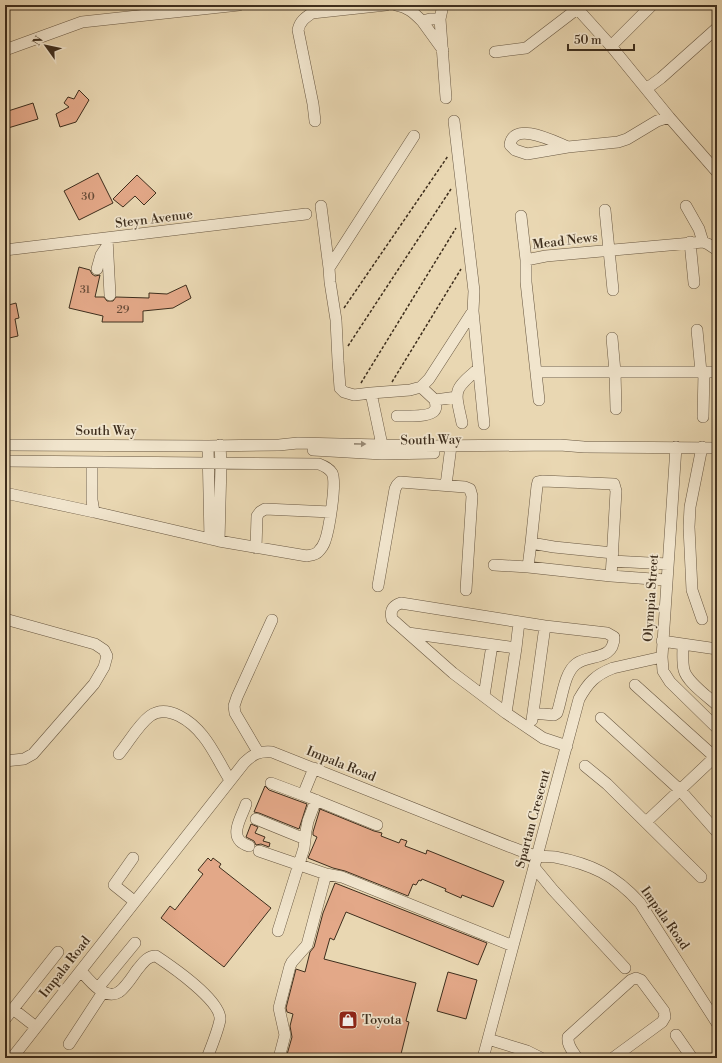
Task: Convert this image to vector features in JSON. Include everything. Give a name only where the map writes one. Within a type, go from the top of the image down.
[{"type":"street","points":[[5,50],[82,22],[239,5]]},
{"type":"street","points":[[315,121],[298,30],[299,24],[312,13],[386,5]]},
{"type":"street","points":[[396,5],[410,10],[422,22],[443,50]]},
{"type":"street","points":[[443,5],[440,19],[446,98]]},
{"type":"street","points":[[611,46],[652,5]]},
{"type":"street","points":[[495,52],[526,48],[575,7],[611,46],[669,117],[716,168]]},
{"type":"street","points":[[422,22],[430,19],[440,19]]},
{"type":"street","points":[[646,89],[661,78],[717,28]]},
{"type":"street","points":[[568,147],[618,142],[627,139],[657,121],[669,117]]},
{"type":"street","points":[[454,121],[474,291],[473,311],[484,424]]},
{"type":"street","points":[[329,268],[414,136]]},
{"type":"street","points":[[322,206],[330,282],[336,320],[340,388],[344,392],[354,395],[371,394],[410,390],[421,387],[429,379],[473,311]]},
{"type":"street","points":[[686,206],[699,229],[703,242]]},
{"type":"street","points":[[606,210],[614,290]]},
{"type":"street","name":"Steyn Avenue","points":[[5,250],[107,242],[306,214]]},
{"type":"street","points":[[521,216],[526,260]]},
{"type":"street","points":[[97,268],[107,242]]},
{"type":"street","points":[[107,242],[110,295]]},
{"type":"street","points":[[690,242],[694,283]]},
{"type":"street","name":"Mead News","points":[[539,400],[526,282],[526,260],[546,256],[690,242],[703,242],[717,250]]},
{"type":"street","points":[[697,330],[702,372],[703,417]]},
{"type":"street","points":[[612,338],[616,409]]},
{"type":"street","points":[[462,423],[457,390],[462,382],[478,369]]},
{"type":"street","points":[[536,372],[717,372]]},
{"type":"street","points":[[397,416],[428,414],[434,412],[436,408],[435,400],[421,387]]},
{"type":"street","points":[[371,394],[382,450]]},
{"type":"street","points":[[435,400],[457,397]]},
{"type":"street","name":"South Way","points":[[5,444],[208,446],[279,445],[296,449],[559,452],[584,447],[717,448]]},
{"type":"street","points":[[215,540],[220,445]]},
{"type":"street","points":[[208,446],[208,464],[215,540]]},
{"type":"street","name":"Olympia Street","points":[[676,448],[662,641],[663,671],[670,682],[717,728]]},
{"type":"street","points":[[702,448],[690,507],[689,527],[692,590],[702,619]]},
{"type":"street","points":[[446,485],[451,450]]},
{"type":"street","points":[[5,461],[319,464],[325,466],[332,472],[334,479],[331,512],[324,542],[318,552],[314,555],[307,556],[215,540],[94,512],[5,494]]},
{"type":"street","points":[[92,463],[92,500],[94,512]]},
{"type":"street","points":[[528,567],[538,482],[543,480],[612,483],[614,484],[616,491],[611,576]]},
{"type":"street","points":[[378,586],[395,489],[397,484],[400,482],[465,487],[470,490],[472,496],[466,590]]},
{"type":"street","points":[[256,548],[258,516],[260,512],[265,509],[331,512]]},
{"type":"street","points":[[531,542],[613,557],[668,564]]},
{"type":"street","points":[[494,565],[666,580]]},
{"type":"street","points":[[533,713],[554,715],[557,713],[568,674],[572,667],[578,662],[602,655],[612,649],[614,637],[607,633],[545,626],[401,603],[396,604],[392,608],[390,614],[392,619],[453,673],[506,713],[543,738],[568,742]]},
{"type":"street","points":[[5,619],[95,644],[104,650],[107,656],[104,667],[94,684],[33,754],[24,759],[5,761]]},
{"type":"street","points":[[258,752],[235,713],[234,706],[272,620]]},
{"type":"street","points":[[506,713],[519,622]]},
{"type":"street","points":[[534,732],[533,713],[545,626]]},
{"type":"street","points":[[408,633],[516,648]]},
{"type":"street","points":[[662,641],[717,648]]},
{"type":"street","points":[[683,644],[683,668],[685,675],[717,705]]},
{"type":"street","points":[[484,696],[492,645]]},
{"type":"street","name":"Spartan Crescent","points":[[483,1058],[579,699],[590,682],[601,673],[613,668],[662,657]]},
{"type":"street","points":[[635,685],[716,757],[646,822]]},
{"type":"street","points":[[119,754],[142,724],[151,716],[157,713],[174,713],[188,722],[203,736],[230,780]]},
{"type":"street","points":[[601,718],[680,790],[717,832]]},
{"type":"street","name":"Impala Road","points":[[12,1058],[230,780],[253,754],[258,752],[272,752],[314,768],[466,830],[535,861],[553,856],[602,872],[627,889],[649,915],[717,1023]]},
{"type":"street","points":[[585,766],[607,784],[701,877]]},
{"type":"street","points":[[303,795],[314,768]]},
{"type":"street","points":[[271,783],[377,825]]},
{"type":"street","points":[[278,931],[304,848],[308,821],[316,800]]},
{"type":"street","points":[[246,804],[237,829],[237,836],[240,842],[249,846]]},
{"type":"street","points":[[256,819],[305,839]]},
{"type":"street","points":[[260,850],[326,874],[342,877],[513,946]]},
{"type":"street","points":[[133,858],[114,885],[134,901]]},
{"type":"street","points":[[535,861],[554,890],[625,968]]},
{"type":"street","points":[[278,1058],[285,1035],[279,1008],[286,980],[292,962],[307,945],[309,940],[326,874]]},
{"type":"street","points":[[69,1044],[100,990],[135,943]]},
{"type":"street","points":[[5,1019],[58,952]]},
{"type":"street","points":[[81,971],[100,990],[108,993],[118,992],[128,983],[142,963],[150,956],[156,956],[191,980],[217,1009],[220,1019],[207,1058]]},
{"type":"street","points":[[577,1058],[569,1047],[567,1042],[568,1037],[630,980],[636,978],[641,980],[664,1011],[665,1017],[662,1022],[614,1058]]},
{"type":"street","points":[[13,1009],[36,1027]]},
{"type":"street","points":[[676,1035],[692,1058]]},
{"type":"street","points":[[488,1039],[527,1051],[541,1058]]},
{"type":"path","points":[[336,320],[448,156]]},
{"type":"path","points":[[346,347],[452,188]]},
{"type":"path","points":[[354,395],[457,227]]},
{"type":"path","points":[[386,392],[470,254]]},
{"type":"building","points":[[79,90],[89,100],[76,122],[60,127],[56,114],[69,107],[64,103],[68,97],[74,99]]},
{"type":"building","points":[[33,103],[38,119],[8,128],[5,112]]},
{"type":"building","points":[[98,173],[113,203],[79,220],[64,191]]},
{"type":"building","points":[[137,175],[156,193],[144,205],[135,196],[123,207],[113,199]]},
{"type":"building","points":[[79,267],[90,270],[95,276],[100,275],[95,297],[104,297],[107,301],[113,301],[116,297],[149,298],[149,293],[167,294],[186,285],[191,298],[173,308],[143,311],[143,322],[102,322],[103,316],[69,308]]},
{"type":"building","points":[[16,303],[19,318],[15,319],[18,336],[5,339],[5,306]]},
{"type":"building","points":[[265,786],[269,790],[307,804],[299,829],[254,812]]},
{"type":"building","points":[[320,809],[382,833],[381,836],[399,843],[401,839],[407,841],[405,846],[426,854],[427,850],[504,881],[493,907],[462,895],[461,898],[445,891],[446,889],[422,879],[421,881],[419,880],[416,885],[413,884],[408,896],[308,858],[317,837],[313,835],[313,832]]},
{"type":"building","points":[[251,824],[258,827],[255,833],[265,837],[263,841],[270,843],[269,847],[261,844],[256,845],[254,841],[246,837]]},
{"type":"building","points":[[208,858],[211,861],[213,858],[221,864],[219,867],[271,908],[224,967],[161,918],[170,906],[175,910],[203,874],[198,870]]},
{"type":"building","points":[[335,883],[487,943],[478,965],[346,912],[334,940],[330,938],[324,959],[416,983],[406,1021],[409,1022],[400,1058],[286,1058],[292,1037],[290,1026],[293,1014],[287,1012],[286,1008],[296,969],[305,972],[310,952],[314,947],[323,913]]},
{"type":"building","points":[[448,972],[477,980],[466,1019],[437,1011]]},
{"type":"place","name":"Toyota","points":[[348,1020]]}]
